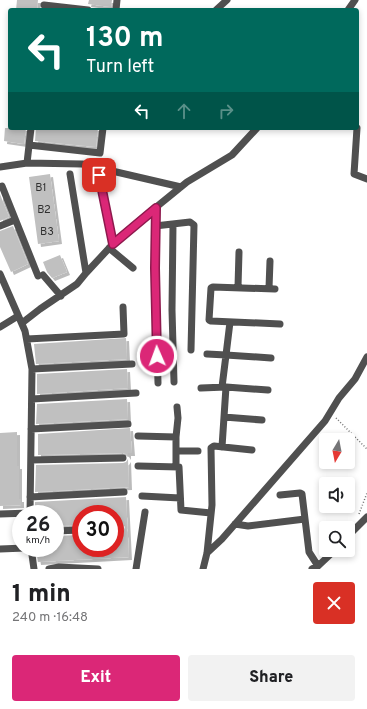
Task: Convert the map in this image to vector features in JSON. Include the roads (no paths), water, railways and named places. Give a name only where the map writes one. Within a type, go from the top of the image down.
[{"type":"street","points":[[218,8],[227,0]]},
{"type":"street","points":[[44,5],[70,8]]},
{"type":"street","points":[[27,163],[31,130]]},
{"type":"street","points":[[29,145],[100,153],[103,130]]},
{"type":"street","points":[[22,324],[40,309],[77,284],[111,246],[181,187],[232,155],[254,130]]},
{"type":"street","points":[[357,130],[354,174],[367,179]]},
{"type":"street","points":[[0,168],[27,163],[82,164],[181,187]]},
{"type":"street","points":[[70,174],[86,273]]},
{"type":"street","points":[[99,175],[111,246],[132,268]]},
{"type":"street","points":[[2,186],[15,220],[40,276],[61,296]]},
{"type":"street","points":[[156,208],[155,268],[158,383]]},
{"type":"street","points":[[0,226],[15,220]]},
{"type":"street","points":[[155,226],[190,222],[194,225],[191,350]]},
{"type":"street","points":[[173,224],[172,310],[174,382]]},
{"type":"street","points":[[238,287],[239,252]]},
{"type":"street","points":[[270,260],[272,289],[213,286],[211,288],[209,320],[211,322],[280,324]]},
{"type":"street","points":[[0,274],[22,324],[27,339],[32,369],[30,505]]},
{"type":"street","points":[[27,339],[124,334],[123,306]]},
{"type":"street","points":[[0,327],[18,316]]},
{"type":"street","points":[[222,447],[226,355],[230,322]]},
{"type":"street","points":[[207,354],[271,358]]},
{"type":"street","points":[[207,553],[222,539],[325,421],[339,398],[355,379],[367,357]]},
{"type":"street","points":[[32,369],[132,364]]},
{"type":"street","points":[[201,388],[224,387],[268,390]]},
{"type":"street","points":[[32,399],[136,393]]},
{"type":"street","points":[[176,467],[177,407]]},
{"type":"street","points":[[224,417],[262,420]]},
{"type":"street","points":[[31,428],[128,424]]},
{"type":"street","points":[[138,436],[176,437]]},
{"type":"street","points":[[203,569],[207,553],[211,513],[211,448],[214,446],[252,450]]},
{"type":"street","points":[[176,451],[198,451]]},
{"type":"street","points":[[31,460],[123,458]]},
{"type":"street","points":[[138,466],[179,467],[180,498],[181,508],[183,511],[211,513]]},
{"type":"street","points":[[30,497],[124,492]]},
{"type":"street","points":[[280,495],[301,493],[309,552],[315,568],[327,557]]},
{"type":"street","points":[[142,496],[180,498]]},
{"type":"street","points":[[136,569],[145,512]]},
{"type":"street","points":[[0,514],[12,514]]},
{"type":"street","points":[[355,528],[367,517]]},
{"type":"street","points":[[235,524],[248,526],[305,519]]},
{"type":"street","points":[[0,549],[12,549]]},
{"type":"street","points":[[32,557],[34,569]]},
{"type":"street","points":[[49,569],[59,567],[98,569]]}]
